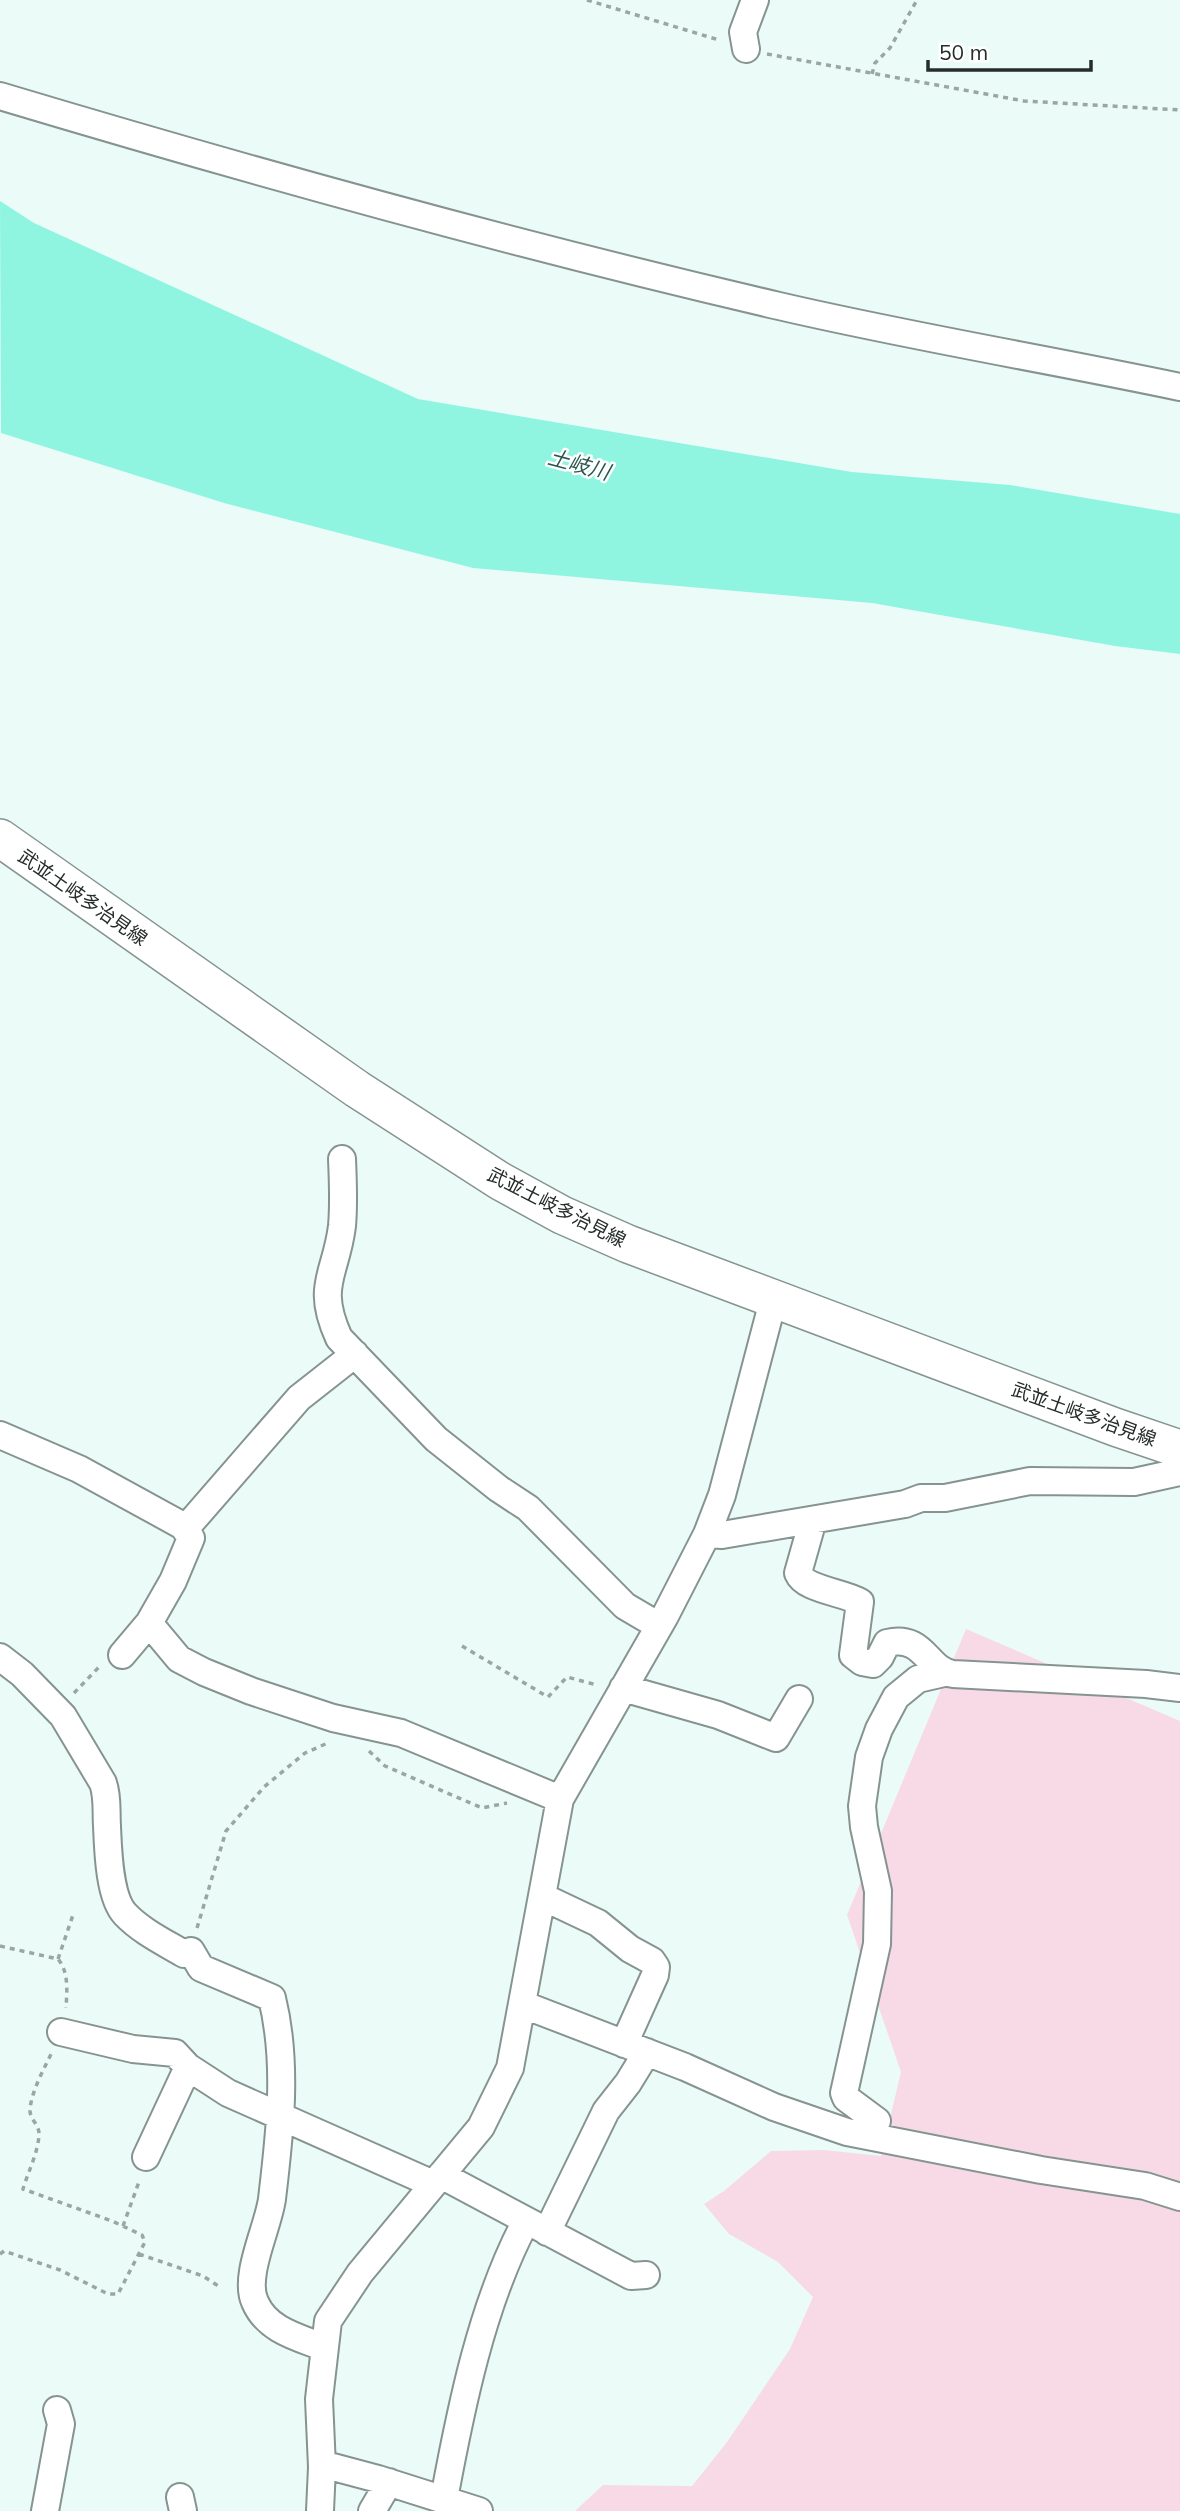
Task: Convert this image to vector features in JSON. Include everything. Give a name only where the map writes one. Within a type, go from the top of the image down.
[{"type":"main road","name":"武並土岐多治見線","points":[[1,840],[357,1089],[500,1181],[562,1215],[628,1244],[1180,1449]]},
{"type":"street","points":[[746,49],[743,32],[755,0]]},
{"type":"street","points":[[0,96],[377,203],[782,307],[1180,387]]},
{"type":"street","points":[[342,1159],[342,1224],[327,1292],[333,1324],[340,1338],[436,1439],[467,1465],[528,1508],[625,1606],[659,1626]]},
{"type":"street","points":[[320,2511],[319,2399],[328,2321],[360,2273],[481,2127],[510,2068],[524,2004],[560,1798],[613,1682],[659,1626],[707,1534],[722,1495],[774,1297]]},
{"type":"street","points":[[183,1526],[192,1521],[299,1398],[355,1354]]},
{"type":"street","points":[[0,1435],[79,1469],[183,1526],[191,1538],[173,1581],[149,1623],[122,1655]]},
{"type":"street","points":[[707,1534],[722,1535],[813,1520],[905,1504],[921,1498],[945,1498],[1030,1480],[1134,1482],[1180,1472]]},
{"type":"street","points":[[813,1520],[798,1573],[808,1584],[852,1597],[860,1602],[853,1655],[856,1659],[873,1664],[887,1643],[915,1644],[944,1673]]},
{"type":"street","points":[[149,1623],[179,1659],[204,1672],[352,1727],[401,1734],[560,1798]]},
{"type":"street","points":[[0,1657],[56,1707],[103,1783],[107,1794],[109,1854],[117,1902],[124,1913],[184,1954],[191,1951],[201,1968],[272,1998],[279,2025],[281,2115],[272,2202],[250,2284],[254,2301],[266,2322],[290,2335],[323,2347]]},
{"type":"street","points":[[877,2121],[846,2098],[844,2093],[877,1944],[878,1891],[864,1827],[864,1785],[869,1757],[879,1729],[896,1697],[918,1679],[944,1673],[1180,1688]]},
{"type":"street","points":[[613,1682],[707,1711],[776,1738],[799,1699]]},
{"type":"street","points":[[444,2499],[469,2375],[510,2251],[537,2226],[606,2110],[628,2083],[656,1967],[652,1961],[630,1949],[597,1923],[543,1897]]},
{"type":"street","points":[[524,2004],[774,2107],[846,2132],[1041,2170],[1145,2186],[1180,2197]]},
{"type":"street","points":[[61,2032],[133,2049],[175,2053],[188,2067],[228,2093],[437,2179],[537,2226],[631,2276],[646,2275]]},
{"type":"street","points":[[146,2157],[188,2067]]},
{"type":"street","points":[[45,2511],[61,2424],[57,2410]]},
{"type":"street","points":[[321,2467],[333,2467],[389,2482],[479,2511]]},
{"type":"street","points":[[372,2511],[389,2482]]},
{"type":"path","points":[[587,0],[746,49],[793,60],[830,64],[1024,101],[1180,110]]},
{"type":"path","points":[[872,74],[875,63],[890,48],[917,0]]},
{"type":"path","points":[[462,1646],[548,1697],[567,1676],[596,1686],[613,1682]]},
{"type":"path","points":[[56,1707],[82,1686],[114,1652],[122,1655]]},
{"type":"path","points":[[191,1951],[226,1831],[264,1787],[305,1753],[352,1727],[385,1766],[482,1808],[509,1802]]},
{"type":"path","points":[[58,1959],[74,1912]]},
{"type":"path","points":[[0,1946],[58,1959],[64,1965],[67,1984],[66,2010],[61,2032],[39,2081],[30,2109],[39,2135],[23,2189],[123,2226],[142,2235],[145,2242],[118,2294],[108,2294],[60,2270],[4,2251],[0,2254]]},
{"type":"path","points":[[123,2226],[146,2157]]},
{"type":"path","points":[[139,2254],[203,2276],[220,2287]]},
{"type":"shaded area","points":[[966,1629],[1180,1721],[1180,2511],[575,2511],[603,2485],[692,2486],[727,2442],[790,2349],[813,2297],[778,2262],[729,2234],[704,2204],[724,2191],[771,2151],[824,2150],[881,2156],[901,2072],[847,1915]]},
{"type":"water","name":"土岐川","points":[[0,201],[34,223],[418,399],[852,472],[1010,485],[1180,514],[1180,654],[1115,646],[872,603],[473,568],[224,503],[1,433]]}]
